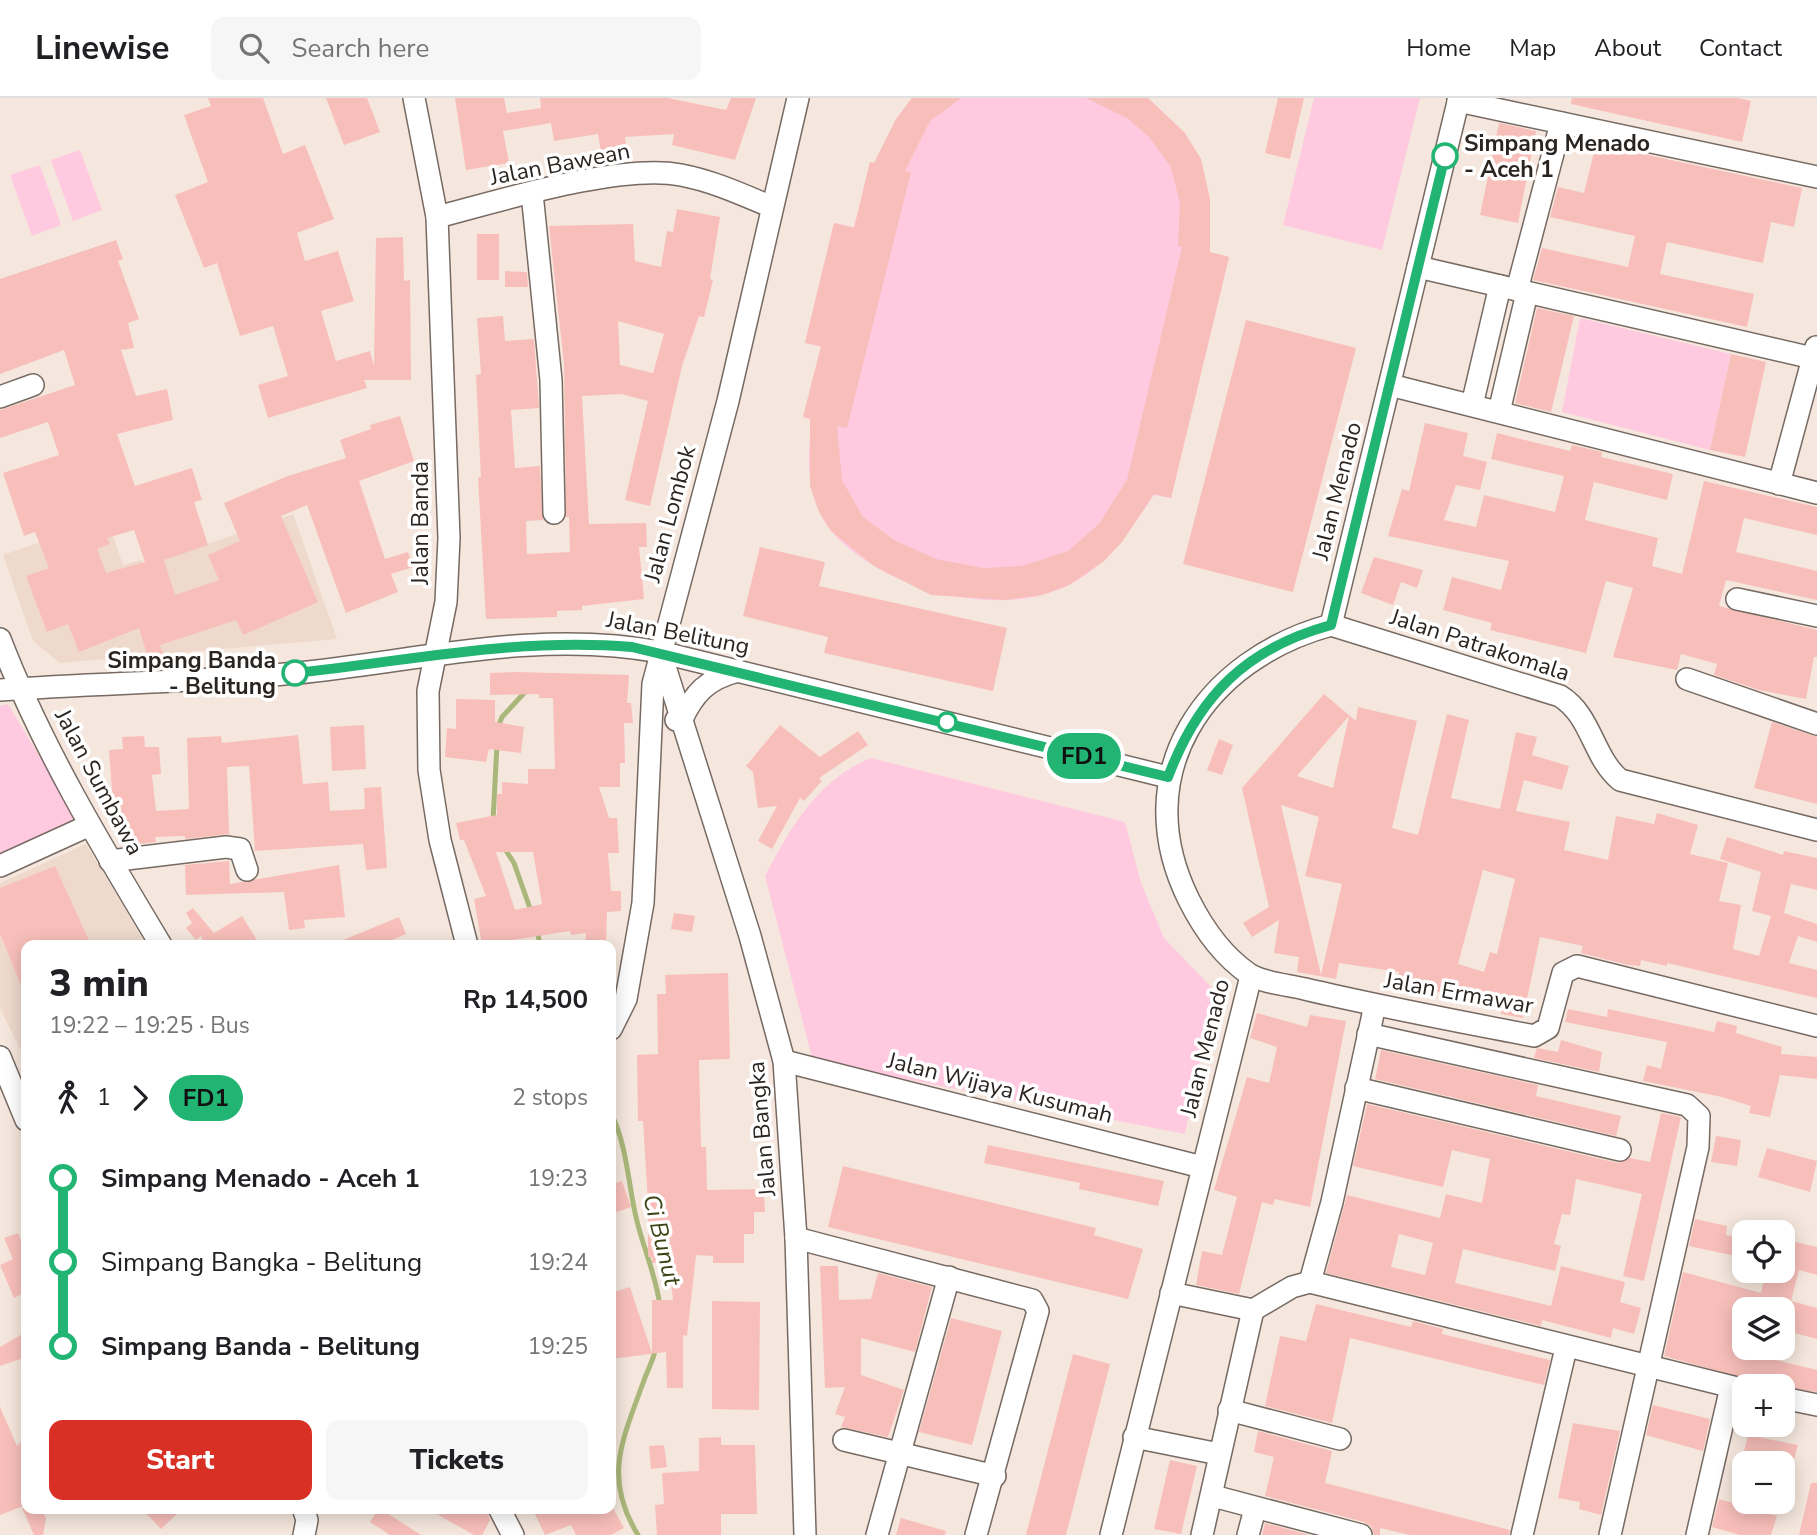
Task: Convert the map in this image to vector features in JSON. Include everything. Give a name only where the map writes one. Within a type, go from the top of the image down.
[{"type":"street","name":"Jalan Banda","points":[[414,98],[437,217],[449,538],[446,602],[427,709],[429,770],[440,841],[466,940]]},
{"type":"street","name":"Jalan Lombok","points":[[616,1019],[626,999],[638,940],[646,866],[653,684],[728,401],[798,98]]},
{"type":"street","points":[[1459,100],[1817,177]]},
{"type":"street","name":"Jalan Menado","points":[[1111,1535],[1251,976],[1211,936],[1183,887],[1168,833],[1168,777],[1180,745],[1197,715],[1218,688],[1244,665],[1272,646],[1303,632],[1331,625],[1459,100]]},
{"type":"street","points":[[1472,405],[1515,290],[1561,123]]},
{"type":"street","name":"Jalan Bawean","points":[[437,217],[531,193],[640,174],[679,174],[716,184],[772,207]]},
{"type":"street","points":[[531,193],[551,380],[554,513]]},
{"type":"street","points":[[1418,267],[1816,354],[1779,484]]},
{"type":"street","points":[[1499,412],[1515,290]]},
{"type":"street","points":[[0,397],[33,385]]},
{"type":"street","points":[[1390,385],[1817,493]]},
{"type":"street","points":[[1737,599],[1817,616]]},
{"type":"street","name":"Jalan Patrakomala","points":[[1331,625],[1560,696],[1580,710],[1600,755],[1620,780],[1817,830]]},
{"type":"street","name":"Jalan Sumbawa","points":[[0,639],[10,689],[158,940]]},
{"type":"street","name":"Jalan Belitung","points":[[10,689],[295,673],[495,647],[575,642],[660,652],[1168,777]]},
{"type":"street","name":"Jalan Bangka","points":[[660,652],[750,936],[785,1061],[796,1238],[804,1535]]},
{"type":"street","points":[[651,730],[655,723],[662,719],[681,721],[699,689],[718,676],[738,671]]},
{"type":"street","points":[[1687,679],[1817,724]]},
{"type":"street","points":[[0,866],[90,825]]},
{"type":"street","points":[[110,861],[226,847],[240,849],[247,870]]},
{"type":"street","name":"Jalan Ermawar","points":[[1251,976],[1375,1005],[1534,1036],[1548,1028],[1563,973],[1577,966],[1817,1026]]},
{"type":"street","points":[[1310,1282],[1332,1202],[1375,1005]]},
{"type":"street","points":[[1367,1034],[1687,1105],[1699,1116],[1699,1147],[1609,1535]]},
{"type":"street","name":"Jalan Wijaya Kusumah","points":[[785,1061],[1202,1167]]},
{"type":"street","points":[[2,1069],[21,1109]]},
{"type":"street","points":[[1356,1088],[1620,1150]]},
{"type":"street","points":[[796,1238],[1032,1300],[1037,1305],[1038,1311],[995,1476],[976,1535]]},
{"type":"street","points":[[877,1535],[949,1277]]},
{"type":"street","points":[[1171,1293],[1253,1310],[1292,1287],[1310,1282],[1566,1348],[1732,1387]]},
{"type":"street","points":[[1202,1535],[1213,1496],[1219,1454],[1253,1310]]},
{"type":"street","points":[[1522,1535],[1566,1348]]},
{"type":"street","points":[[1795,1400],[1817,1405]]},
{"type":"street","points":[[1230,1410],[1340,1439]]},
{"type":"street","points":[[1697,1535],[1732,1410]]},
{"type":"street","points":[[1134,1437],[1219,1454]]},
{"type":"street","points":[[844,1440],[995,1476]]},
{"type":"street","points":[[1213,1496],[1361,1535]]},
{"type":"street","points":[[1248,1535],[1255,1509]]},
{"type":"street","points":[[502,1514],[513,1535]]},
{"type":"shaded area","points":[[912,98],[1148,98],[1185,133],[1210,252],[1229,257],[1171,498],[1154,495],[1117,546],[1095,568],[1067,586],[1039,596],[1008,600],[975,599],[942,594],[910,584],[880,570],[832,532],[817,507],[813,493],[809,448],[813,420],[803,417],[821,347],[805,343],[834,223],[854,227],[870,162],[876,163],[896,119]]},
{"type":"shaded area","points":[[1314,98],[1420,98],[1382,250],[1283,225]]},
{"type":"shaded area","points":[[80,150],[102,210],[73,221],[51,160]]},
{"type":"shaded area","points":[[40,165],[61,225],[32,236],[10,175]]},
{"type":"shaded area","points":[[1580,318],[1731,354],[1710,450],[1562,412]]},
{"type":"shaded area","points":[[293,514],[337,639],[60,663],[33,641],[3,555],[107,519],[123,565],[142,560],[145,566]]},
{"type":"shaded area","points":[[8,704],[79,823],[0,859],[0,706]]},
{"type":"shaded area","points":[[871,758],[1125,822],[1141,883],[1164,938],[1214,990],[1185,1134],[813,1061],[765,876],[807,807],[835,779]]},
{"type":"shaded area","points":[[86,844],[143,940],[21,940],[21,1051],[0,1008],[0,883]]},
{"type":"building","points":[[208,98],[263,98],[283,154],[305,145],[334,219],[297,233],[305,261],[338,251],[354,301],[321,311],[336,361],[370,351],[374,366],[376,238],[403,237],[404,281],[410,280],[411,380],[364,380],[367,388],[268,418],[258,385],[288,376],[273,326],[240,336],[217,263],[204,268],[175,195],[208,182],[184,115],[211,106]]},
{"type":"building","points":[[326,98],[367,98],[380,132],[344,145]]},
{"type":"building","points":[[455,98],[504,98],[507,113],[541,108],[540,98],[668,98],[726,110],[731,98],[756,98],[735,160],[672,145],[674,134],[625,137],[628,161],[603,164],[598,134],[554,141],[551,123],[503,131],[509,163],[466,170]]},
{"type":"building","points":[[912,98],[961,98],[930,121],[905,171],[911,172],[847,428],[837,426],[842,480],[863,517],[894,540],[936,559],[983,568],[1023,566],[1068,551],[1099,524],[1127,480],[1182,247],[1178,246],[1180,204],[1171,167],[1149,137],[1127,118],[1086,98],[1148,98],[1185,133],[1201,159],[1210,199],[1210,252],[1229,257],[1171,498],[1154,494],[1122,542],[1104,561],[1069,585],[1042,595],[1006,600],[931,595],[874,566],[831,531],[819,512],[810,486],[810,419],[803,417],[821,346],[805,343],[834,223],[854,228],[870,162],[874,163],[896,119]]},
{"type":"building","points":[[1278,98],[1304,98],[1290,159],[1265,153]]},
{"type":"building","points":[[1572,98],[1738,98],[1751,101],[1742,142],[1571,104]]},
{"type":"building","points":[[1499,123],[1536,131],[1518,223],[1480,215]]},
{"type":"building","points":[[1596,144],[1802,188],[1794,227],[1771,222],[1763,263],[1667,242],[1660,274],[1754,294],[1747,327],[1533,280],[1542,248],[1628,267],[1635,236],[1550,217],[1558,187],[1584,193]]},
{"type":"building","points":[[677,209],[720,217],[710,279],[713,280],[704,317],[699,316],[682,366],[650,506],[625,500],[648,401],[621,394],[582,396],[589,524],[646,523],[647,547],[639,547],[644,599],[582,606],[582,610],[557,611],[557,617],[486,619],[478,478],[481,477],[476,375],[481,374],[477,318],[503,316],[505,341],[534,339],[539,408],[511,410],[515,468],[540,466],[543,520],[526,521],[527,554],[570,552],[569,517],[566,517],[564,364],[549,226],[633,224],[635,261],[661,267],[667,231],[673,232]],"holes":[[[618,321],[664,334],[653,373],[620,365]]]},
{"type":"building","points":[[477,234],[499,234],[499,280],[477,280]]},
{"type":"building","points":[[116,240],[123,259],[118,261],[139,319],[128,323],[134,348],[121,350],[136,396],[167,389],[173,420],[117,434],[135,486],[192,468],[202,500],[194,502],[208,545],[164,560],[175,595],[219,580],[208,555],[240,541],[224,503],[288,476],[346,458],[340,440],[371,429],[370,425],[400,416],[414,461],[359,481],[385,559],[408,552],[413,567],[391,574],[398,592],[346,613],[307,505],[281,516],[318,602],[243,635],[236,620],[160,645],[164,657],[149,661],[139,628],[79,652],[68,624],[47,632],[26,576],[49,568],[35,532],[24,536],[3,473],[59,455],[48,422],[0,438],[0,410],[75,385],[64,350],[0,374],[0,279]],"holes":[[[134,530],[145,562],[106,573],[97,549],[110,544],[107,538]]]},
{"type":"building","points":[[505,271],[527,272],[528,287],[505,287]]},
{"type":"building","points":[[1537,308],[1574,316],[1551,412],[1515,403]]},
{"type":"building","points":[[1246,320],[1356,348],[1293,592],[1183,564]]},
{"type":"building","points":[[1731,354],[1766,362],[1745,457],[1710,450]]},
{"type":"building","points":[[1425,423],[1468,433],[1463,456],[1487,462],[1480,490],[1456,485],[1444,520],[1476,527],[1484,495],[1555,512],[1564,476],[1491,459],[1497,433],[1570,451],[1572,445],[1602,452],[1601,457],[1673,474],[1667,500],[1594,482],[1585,520],[1658,538],[1652,566],[1682,574],[1704,481],[1817,507],[1817,535],[1744,518],[1736,552],[1817,571],[1817,600],[1726,580],[1719,606],[1817,630],[1817,657],[1814,657],[1806,699],[1759,690],[1714,675],[1717,664],[1681,654],[1677,670],[1613,657],[1633,588],[1606,581],[1586,653],[1490,630],[1492,623],[1443,610],[1452,577],[1501,590],[1509,561],[1388,536],[1402,489],[1409,491]]},
{"type":"building","points":[[760,547],[825,562],[819,586],[1007,628],[993,691],[824,653],[828,637],[743,616]]},
{"type":"building","points":[[1374,557],[1423,570],[1417,588],[1401,582],[1393,605],[1361,593]]},
{"type":"building","points":[[490,673],[629,675],[627,703],[631,703],[633,723],[624,723],[625,763],[620,763],[620,787],[599,787],[609,818],[617,818],[619,853],[608,853],[611,891],[621,891],[621,911],[607,912],[606,940],[585,940],[586,933],[571,935],[570,931],[513,940],[481,940],[474,899],[486,896],[464,840],[460,840],[456,823],[497,815],[497,794],[502,794],[502,782],[528,784],[528,769],[555,769],[553,698],[539,698],[539,694],[490,695]],"holes":[[[496,852],[533,852],[542,904],[515,910]]]},
{"type":"building","points":[[1324,694],[1356,721],[1358,707],[1417,721],[1392,828],[1418,835],[1447,714],[1469,720],[1451,798],[1500,809],[1516,732],[1537,737],[1532,755],[1569,766],[1562,790],[1524,780],[1516,811],[1570,822],[1564,850],[1608,860],[1616,816],[1654,824],[1657,813],[1698,825],[1690,854],[1728,863],[1719,901],[1741,905],[1733,949],[1759,956],[1771,916],[1752,911],[1761,872],[1720,859],[1727,837],[1783,855],[1784,851],[1817,858],[1817,890],[1791,884],[1784,913],[1817,924],[1817,942],[1798,936],[1789,963],[1817,970],[1817,998],[1667,963],[1667,966],[1641,960],[1640,966],[1628,965],[1581,953],[1583,946],[1540,937],[1523,1018],[1501,1014],[1503,1002],[1454,993],[1454,996],[1434,991],[1435,988],[1397,982],[1399,972],[1339,963],[1336,979],[1297,972],[1299,957],[1274,953],[1279,920],[1252,937],[1243,923],[1269,907],[1242,788]],"holes":[[[1349,716],[1333,788],[1297,776]],[[1281,805],[1319,817],[1305,876],[1342,884],[1321,975]],[[1483,870],[1515,879],[1497,954],[1490,952],[1484,972],[1458,964]]]},
{"type":"building","points":[[456,699],[495,700],[495,722],[524,727],[521,753],[489,749],[486,762],[445,757],[447,728],[456,729]]},
{"type":"building","points":[[1772,722],[1817,737],[1817,804],[1754,788]]},
{"type":"building","points":[[364,725],[366,769],[332,771],[330,727]]},
{"type":"building","points":[[780,725],[820,757],[858,731],[868,745],[819,778],[822,781],[804,801],[800,798],[772,849],[758,841],[777,806],[758,808],[753,772],[746,766]]},
{"type":"building","points":[[298,735],[303,784],[328,782],[330,811],[365,809],[364,788],[381,787],[387,868],[366,870],[363,844],[255,851],[249,766],[227,767],[229,834],[185,839],[185,836],[155,837],[156,842],[121,846],[120,830],[115,830],[109,750],[123,749],[122,737],[144,736],[145,747],[159,747],[161,774],[152,775],[156,811],[189,809],[187,738],[221,736],[222,743]]},
{"type":"building","points":[[1219,739],[1233,745],[1222,775],[1207,770]]},
{"type":"building","points":[[229,861],[230,884],[339,865],[345,917],[304,920],[305,928],[289,930],[284,892],[186,895],[185,865]]},
{"type":"building","points":[[55,866],[89,940],[21,940],[21,985],[0,934],[0,888]]},
{"type":"building","points":[[193,908],[214,933],[242,916],[257,940],[203,940],[201,936],[196,940],[186,928],[192,923],[186,913]]},
{"type":"building","points":[[674,913],[695,916],[692,932],[671,929]]},
{"type":"building","points":[[399,917],[406,934],[392,940],[343,940]]},
{"type":"building","points":[[728,973],[730,1059],[699,1060],[701,1147],[706,1147],[707,1190],[760,1189],[760,1194],[764,1194],[765,1212],[754,1212],[754,1234],[744,1234],[744,1263],[713,1263],[713,1256],[696,1255],[687,1336],[683,1335],[683,1388],[667,1388],[666,1352],[616,1358],[616,1291],[630,1287],[652,1353],[652,1300],[673,1300],[669,1263],[652,1263],[652,1257],[648,1257],[643,1121],[638,1121],[637,1055],[658,1054],[657,994],[666,994],[665,975]]},
{"type":"building","points":[[1568,1009],[1607,1017],[1608,1009],[1714,1032],[1717,1021],[1737,1026],[1736,1033],[1782,1047],[1781,1054],[1817,1057],[1817,1079],[1780,1075],[1770,1117],[1749,1113],[1751,1106],[1722,1097],[1643,1081],[1647,1065],[1661,1069],[1667,1042],[1565,1022]]},
{"type":"building","points":[[1257,1013],[1307,1027],[1310,1015],[1346,1021],[1310,1207],[1275,1199],[1273,1205],[1262,1202],[1239,1294],[1196,1285],[1202,1251],[1222,1255],[1237,1197],[1214,1190],[1247,1077],[1269,1083],[1277,1047],[1250,1038]]},
{"type":"building","points":[[1561,1040],[1602,1052],[1599,1072],[1534,1058],[1537,1048],[1558,1052]]},
{"type":"building","points":[[1381,1050],[1538,1085],[1536,1096],[1621,1116],[1616,1136],[1375,1079]]},
{"type":"building","points":[[1367,1104],[1618,1163],[1630,1158],[1650,1162],[1661,1113],[1681,1117],[1644,1281],[1623,1276],[1642,1194],[1576,1179],[1570,1215],[1562,1214],[1554,1244],[1561,1246],[1555,1271],[1463,1249],[1455,1283],[1551,1306],[1561,1266],[1625,1282],[1620,1302],[1641,1308],[1634,1334],[1613,1328],[1611,1338],[1542,1320],[1541,1326],[1326,1273],[1347,1195],[1440,1218],[1446,1194],[1482,1203],[1490,1159],[1452,1150],[1443,1187],[1353,1166]],"holes":[[[1399,1234],[1433,1243],[1425,1275],[1391,1267]]]},
{"type":"building","points":[[1716,1136],[1741,1140],[1737,1166],[1711,1162]]},
{"type":"building","points":[[988,1145],[1164,1181],[1158,1206],[1079,1189],[1080,1183],[984,1163]]},
{"type":"building","points":[[1767,1148],[1817,1161],[1810,1192],[1758,1177]]},
{"type":"building","points":[[843,1166],[1096,1228],[1094,1235],[1143,1249],[1128,1299],[828,1227]]},
{"type":"building","points":[[622,1181],[631,1207],[616,1212],[616,1183]]},
{"type":"building","points":[[1695,1219],[1727,1226],[1726,1235],[1732,1236],[1732,1255],[1689,1246]]},
{"type":"building","points":[[18,1233],[21,1240],[21,1294],[14,1298],[0,1265],[13,1259],[4,1238]]},
{"type":"building","points":[[1795,1242],[1817,1247],[1817,1275],[1799,1270],[1792,1297],[1732,1297],[1732,1360],[1776,1360],[1817,1370],[1817,1392],[1795,1389],[1795,1374],[1732,1375],[1664,1356],[1683,1272],[1761,1293],[1763,1283],[1795,1283]]},
{"type":"building","points":[[820,1266],[838,1266],[839,1300],[871,1299],[878,1273],[932,1287],[915,1352],[861,1338],[861,1375],[904,1390],[888,1437],[841,1427],[845,1417],[835,1414],[845,1387],[825,1388]]},
{"type":"building","points":[[712,1301],[760,1302],[759,1410],[712,1409]]},
{"type":"building","points":[[1795,1302],[1817,1308],[1817,1339],[1795,1333]]},
{"type":"building","points":[[1316,1304],[1411,1327],[1413,1321],[1443,1329],[1442,1334],[1550,1360],[1544,1385],[1350,1338],[1332,1423],[1265,1406],[1280,1336],[1306,1341]]},
{"type":"building","points":[[951,1318],[1002,1331],[972,1445],[919,1432]]},
{"type":"building","points":[[21,1335],[21,1361],[20,1359],[0,1366],[0,1347]]},
{"type":"building","points":[[1073,1354],[1110,1364],[1066,1535],[1026,1535]]},
{"type":"building","points":[[1653,1405],[1710,1419],[1703,1451],[1646,1435]]},
{"type":"building","points":[[0,1407],[17,1446],[21,1442],[21,1507],[0,1515]]},
{"type":"building","points":[[1573,1423],[1620,1431],[1601,1515],[1579,1509],[1580,1502],[1558,1498]]},
{"type":"building","points":[[1258,1431],[1332,1451],[1325,1483],[1510,1530],[1509,1535],[1410,1535],[1380,1528],[1380,1535],[1374,1535],[1371,1526],[1364,1522],[1265,1496],[1274,1457],[1254,1452]]},
{"type":"building","points":[[721,1437],[721,1445],[755,1445],[757,1514],[721,1514],[721,1535],[657,1535],[655,1505],[664,1504],[662,1473],[699,1471],[699,1438]]},
{"type":"building","points":[[1748,1437],[1798,1445],[1795,1456],[1795,1451],[1744,1451]]},
{"type":"building","points":[[664,1445],[667,1467],[651,1469],[649,1446]]},
{"type":"building","points":[[1170,1460],[1197,1466],[1181,1534],[1154,1529]]},
{"type":"building","points":[[1811,1483],[1817,1483],[1817,1535],[1799,1535]]},
{"type":"building","points":[[1719,1499],[1732,1503],[1732,1514],[1777,1516],[1771,1535],[1740,1535],[1712,1527]]},
{"type":"building","points":[[616,1513],[624,1528],[611,1535],[576,1535],[571,1525],[545,1535],[535,1514]]},
{"type":"building","points":[[25,1514],[44,1514],[43,1535],[34,1535]]},
{"type":"building","points":[[147,1514],[177,1514],[161,1529]]},
{"type":"building","points":[[375,1514],[388,1514],[421,1535],[390,1535],[370,1522]]},
{"type":"building","points":[[437,1514],[488,1514],[490,1520],[482,1535],[474,1535]]},
{"type":"building","points":[[901,1518],[946,1531],[945,1535],[896,1535]]},
{"type":"building","points":[[1265,1523],[1309,1535],[1262,1535]]},
{"type":"waterway","name":"Ci Bunut","points":[[498,727],[502,717],[526,691]]},
{"type":"waterway","name":"Ci Bunut","points":[[493,821],[497,744]]},
{"type":"waterway","name":"Ci Bunut","points":[[503,846],[514,863],[532,914]]},
{"type":"waterway","name":"Ci Bunut","points":[[537,930],[539,940]]},
{"type":"waterway","name":"Ci Bunut","points":[[616,1125],[621,1138],[636,1217],[656,1283],[660,1306]]},
{"type":"waterway","name":"Ci Bunut","points":[[638,1535],[621,1495],[620,1459],[628,1423],[656,1347]]},
{"type":"bus line","name":"FD1","points":[[295,673],[482,648],[533,644],[575,642],[632,647],[1168,777],[1180,745],[1197,715],[1218,688],[1244,665],[1272,646],[1303,632],[1331,625],[1445,156]]},
{"type":"place","name":"Simpang Menado - Aceh 1","points":[[1445,156]]},
{"type":"place","name":"Simpang Banda - Belitung","points":[[295,673]]}]
